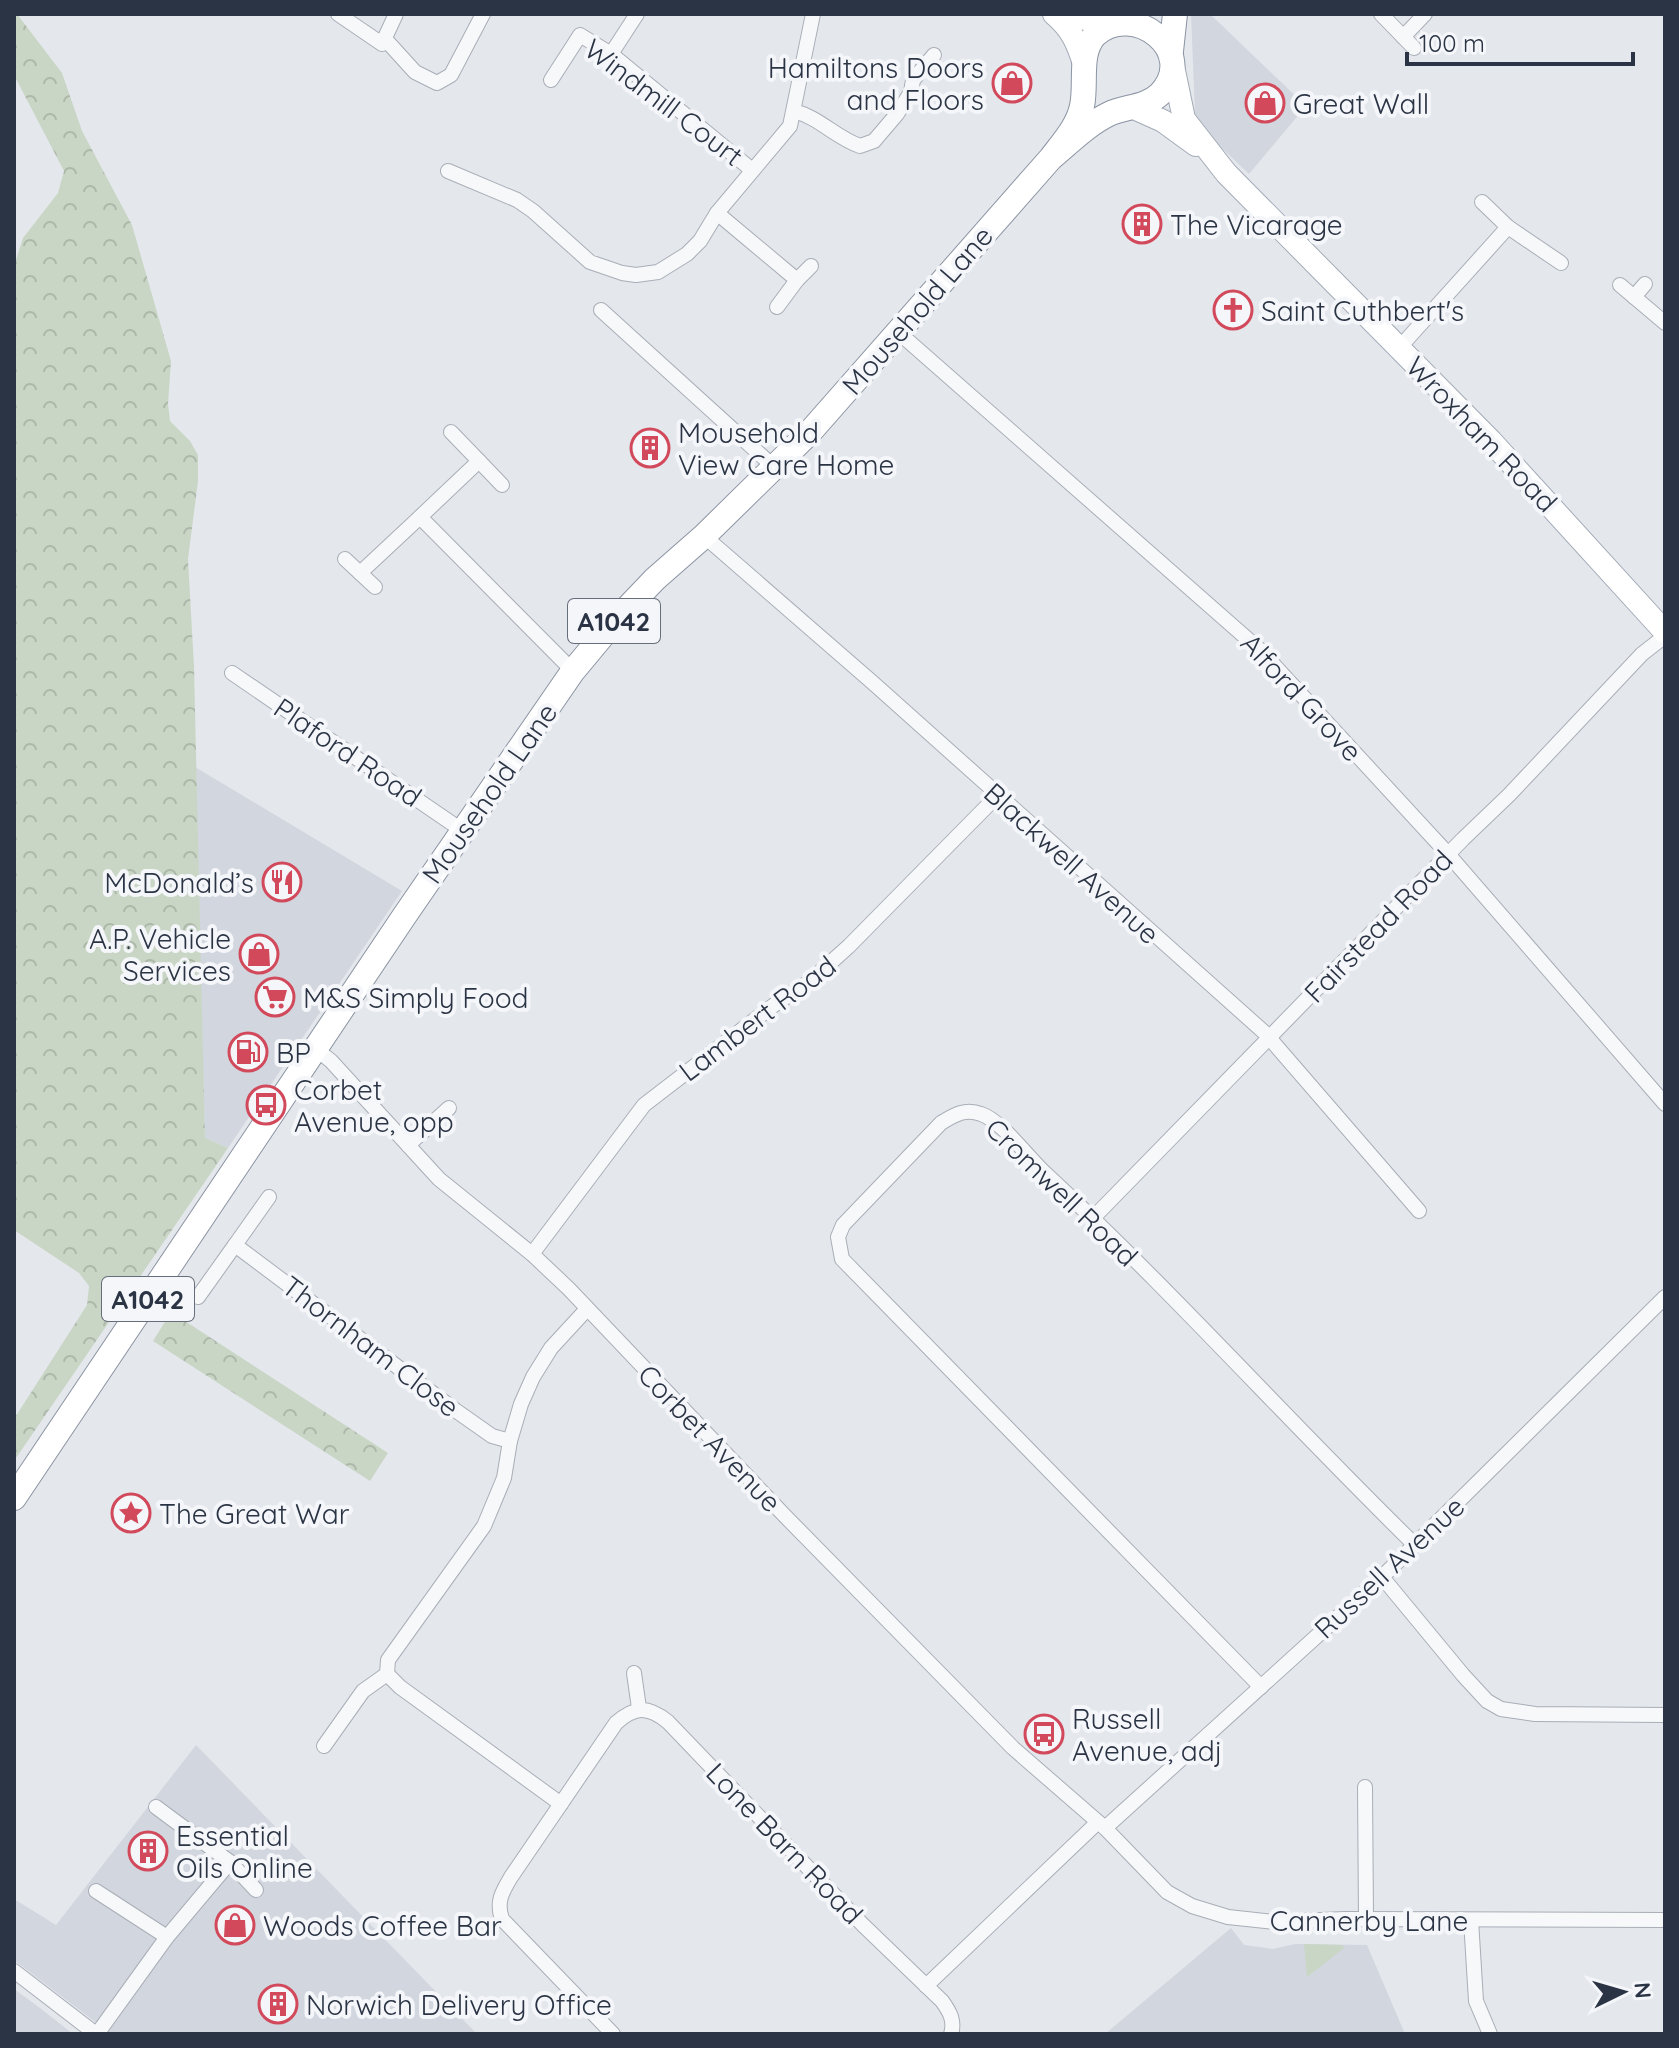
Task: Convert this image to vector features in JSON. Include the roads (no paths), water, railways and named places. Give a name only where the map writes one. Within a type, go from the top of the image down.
[{"type":"highway","name":"Mousehold Lane","points":[[1051,158],[1091,125],[1160,94],[1169,79],[1175,14]]},
{"type":"highway","name":"Mousehold Lane","points":[[14,1498],[573,671],[655,579],[704,536],[810,432],[1051,158],[1074,126],[1082,107],[1086,50],[1104,26],[1125,18]]},
{"type":"highway","points":[[1125,18],[1153,26],[1166,40],[1171,55]]},
{"type":"highway","points":[[1085,70],[1100,96],[1129,108]]},
{"type":"main road","points":[[1054,14],[1075,37],[1085,70]]},
{"type":"main road","points":[[1072,14],[1085,19],[1125,18]]},
{"type":"main road","name":"Wroxham Road","points":[[1171,55],[1184,119],[1226,173]]},
{"type":"main road","name":"Wroxham Road","points":[[1129,108],[1163,121],[1192,141],[1226,173],[1525,477],[1665,634]]},
{"type":"street","points":[[338,14],[382,44],[396,14]]},
{"type":"street","points":[[385,39],[415,72],[437,83],[451,75],[483,14]]},
{"type":"street","points":[[611,54],[637,14]]},
{"type":"street","points":[[448,171],[517,200],[590,262],[622,273],[658,272],[700,241],[717,213],[790,126],[813,14]]},
{"type":"street","points":[[1381,14],[1408,42],[1425,14]]},
{"type":"street","name":"Windmill Court","points":[[551,80],[580,35],[611,54],[752,170]]},
{"type":"street","points":[[794,111],[818,120],[842,140],[860,146],[874,141],[897,114],[911,92],[913,80],[934,55]]},
{"type":"street","points":[[1482,202],[1508,227],[1561,263]]},
{"type":"street","points":[[717,213],[797,280]]},
{"type":"street","points":[[1400,347],[1508,227]]},
{"type":"street","points":[[777,307],[811,266]]},
{"type":"street","points":[[1634,297],[1645,284]]},
{"type":"street","points":[[1620,285],[1665,323]]},
{"type":"street","points":[[601,310],[774,467]]},
{"type":"street","name":"Alford Grove","points":[[898,332],[1260,650],[1448,854],[1665,1104]]},
{"type":"street","points":[[451,432],[502,485]]},
{"type":"street","points":[[360,573],[479,461]]},
{"type":"street","points":[[420,517],[573,671]]},
{"type":"street","name":"Blackwell Avenue","points":[[704,536],[1269,1038],[1419,1211]]},
{"type":"street","points":[[345,559],[375,587]]},
{"type":"street","name":"Fairstead Road","points":[[1093,1218],[1509,795],[1642,654],[1665,634]]},
{"type":"street","name":"Plaford Road","points":[[232,673],[463,831]]},
{"type":"street","name":"Lambert Road","points":[[532,1254],[644,1105],[774,1005],[809,982],[849,946],[998,795]]},
{"type":"street","name":"Corbet Avenue","points":[[316,1049],[331,1061],[439,1179],[532,1254],[587,1309],[992,1727],[1101,1825]]},
{"type":"street","points":[[408,1145],[449,1108]]},
{"type":"street","name":"Cromwell Road","points":[[1261,1687],[842,1259],[838,1237],[843,1225],[941,1123],[954,1114],[967,1111],[993,1120],[1415,1545]]},
{"type":"street","points":[[198,1297],[269,1197]]},
{"type":"street","name":"Thornham Close","points":[[235,1245],[455,1410],[492,1436],[510,1441]]},
{"type":"street","name":"Russell Avenue","points":[[1101,1825],[1261,1687],[1382,1577],[1665,1297]]},
{"type":"street","points":[[561,1804],[400,1687],[387,1674],[388,1660],[484,1526],[504,1478],[510,1441],[533,1377],[551,1348],[587,1309]]},
{"type":"street","points":[[1382,1577],[1463,1675],[1487,1701],[1501,1709],[1535,1714],[1665,1715]]},
{"type":"street","points":[[613,2034],[502,1919],[498,1908],[500,1895],[511,1877],[616,1723],[639,1708],[634,1673]]},
{"type":"street","points":[[324,1746],[363,1691],[387,1674]]},
{"type":"street","name":"Lone Barn Road","points":[[639,1708],[657,1713],[668,1722],[863,1925],[926,1986],[950,2012],[957,2028]]},
{"type":"street","points":[[1365,1787],[1366,1919]]},
{"type":"street","points":[[156,1807],[230,1862],[256,1890]]},
{"type":"street","points":[[926,1986],[1101,1825]]},
{"type":"street","name":"Cannerby Lane","points":[[1101,1825],[1167,1892],[1200,1909],[1228,1917],[1274,1922],[1366,1919],[1665,1920]]},
{"type":"street","points":[[14,1971],[96,2034],[167,1937],[230,1862]]},
{"type":"street","points":[[96,1891],[167,1937]]},
{"type":"street","points":[[1471,1920],[1476,2001],[1490,2034]]},
{"type":"place","name":"Hamiltons Doors and Floors","points":[[1012,83]]},
{"type":"place","name":"Great Wall","points":[[1265,103]]},
{"type":"place","name":"The Vicarage","points":[[1142,224]]},
{"type":"place","name":"Saint Cuthbert's","points":[[1233,310]]},
{"type":"place","name":"Mousehold View Care Home","points":[[650,448]]},
{"type":"place","name":"McDonald’s","points":[[282,882]]},
{"type":"place","name":"A.P. Vehicle Services","points":[[259,954]]},
{"type":"place","name":"M&S Simply Food","points":[[275,997]]},
{"type":"place","name":"BP","points":[[248,1052]]},
{"type":"place","name":"Corbet Avenue, opp","points":[[266,1105]]},
{"type":"place","name":"The Great War","points":[[131,1513]]},
{"type":"place","name":"Russell Avenue, adj","points":[[1044,1734]]},
{"type":"place","name":"Essential Oils Online","points":[[148,1851]]},
{"type":"place","name":"Woods Coffee Bar","points":[[235,1925]]},
{"type":"place","name":"Norwich Delivery Office","points":[[278,2004]]}]
